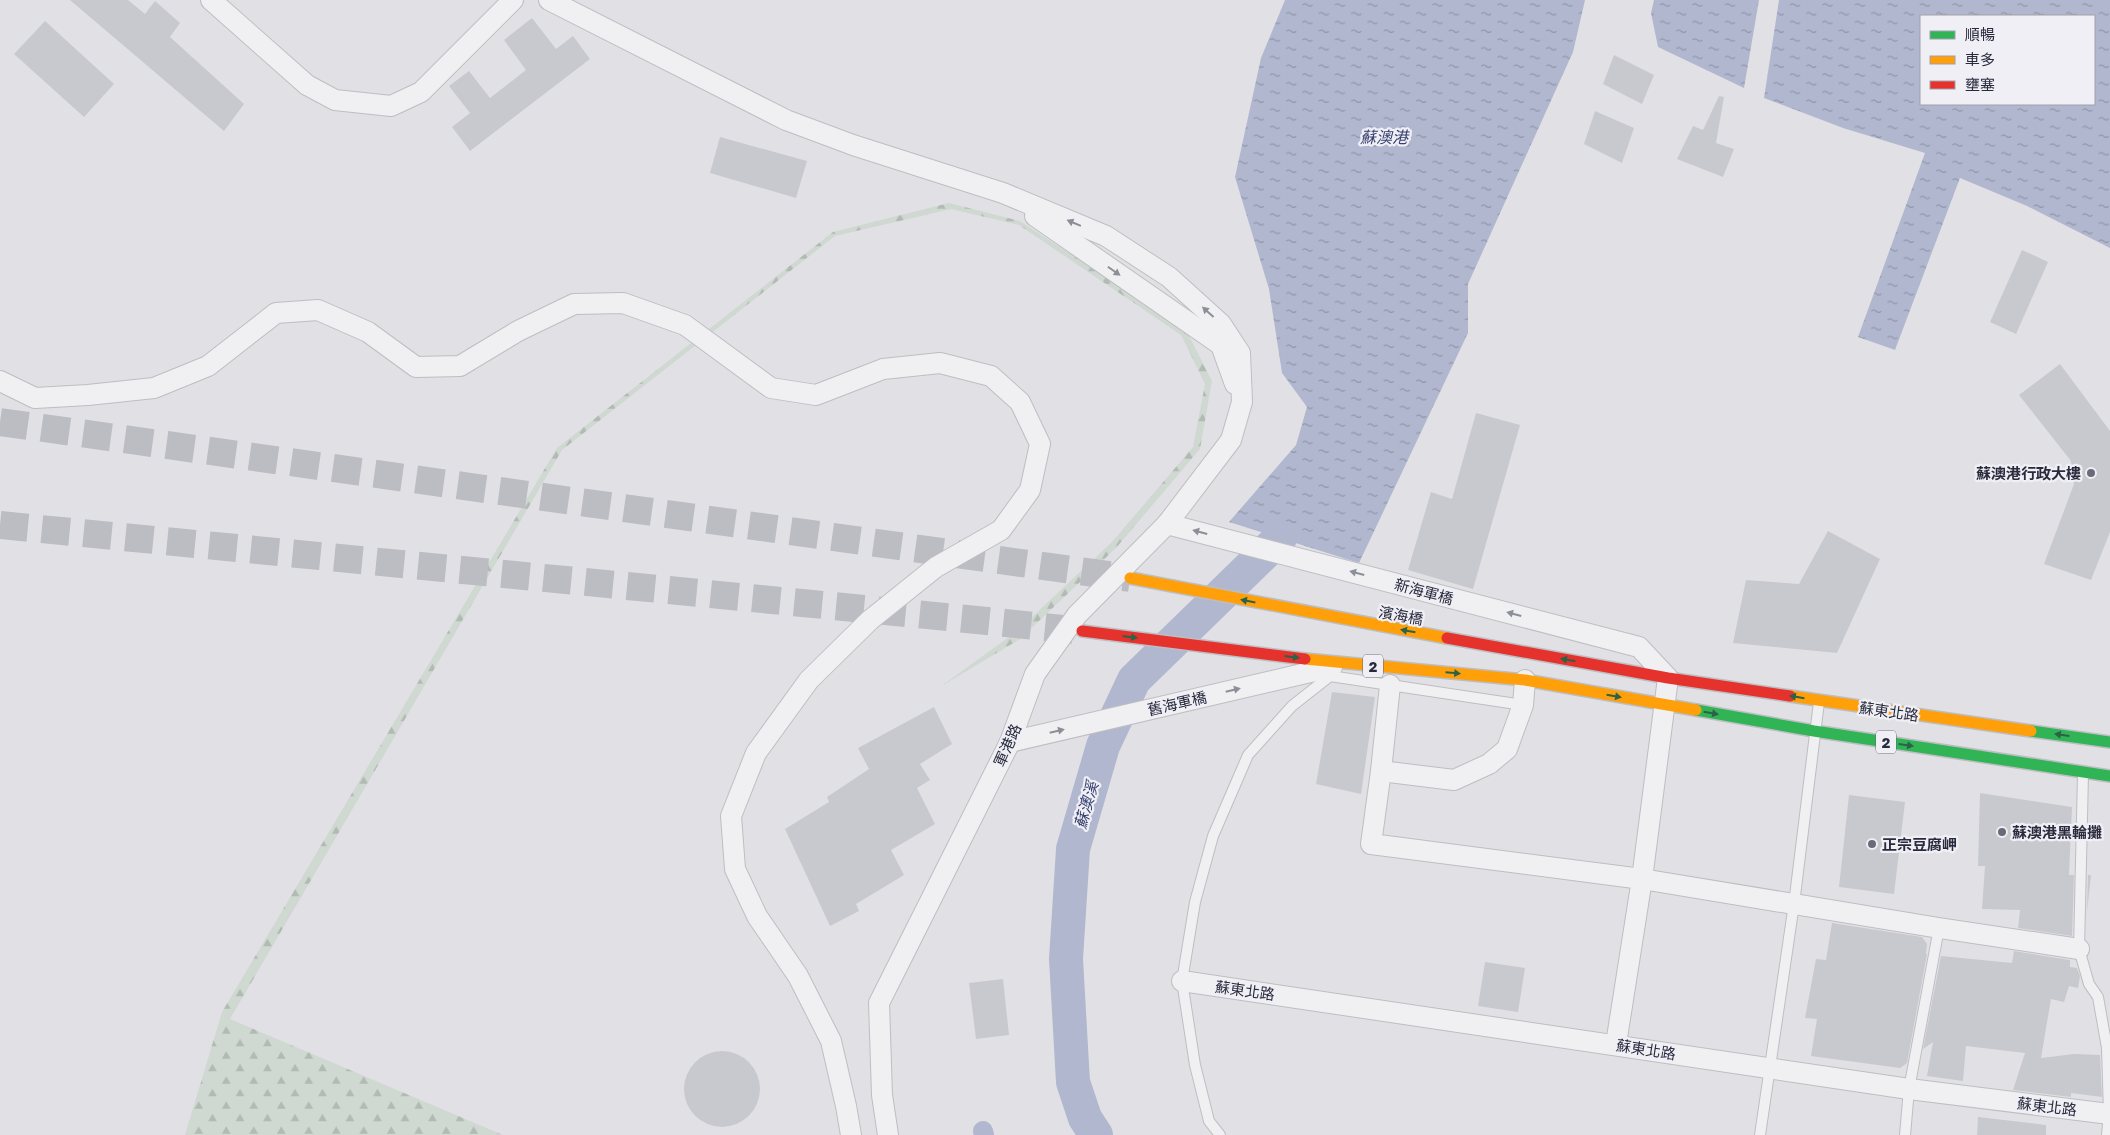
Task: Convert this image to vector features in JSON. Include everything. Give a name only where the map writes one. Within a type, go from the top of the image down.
[{"type":"main road","name":"濱海橋","points":[[1130,578],[1369,624],[1668,678]]},
{"type":"main road","name":"2","points":[[1082,632],[1345,664],[1525,680],[1663,705]]},
{"type":"main road","name":"蘇東北路","points":[[1668,678],[2110,742]]},
{"type":"main road","name":"蘇東北路","points":[[1663,705],[1814,731],[2083,770],[2110,776]]},
{"type":"street","points":[[211,0],[307,86],[335,100],[391,106],[422,92],[513,0]]},
{"type":"street","name":"軍港路","points":[[550,0],[786,120],[1003,193],[1221,345],[1242,402],[1232,440],[1167,524],[1076,615],[1035,674],[1010,742],[878,1003],[882,1095],[888,1135]]},
{"type":"street","points":[[0,381],[35,398],[154,388],[208,366],[276,313],[318,310],[368,332],[416,367],[460,366],[518,331],[574,304],[623,303],[685,325],[771,388],[816,395],[883,369],[940,362],[991,376],[1020,402],[1040,444],[1030,490],[1001,530],[936,567],[870,620],[809,680],[756,753],[731,816],[735,869],[757,916],[798,976],[831,1041],[851,1135]]},
{"type":"street","name":"新海軍橋","points":[[1167,524],[1639,647],[1668,678]]},
{"type":"street","name":"舊海軍橋","points":[[1010,742],[1345,664]]},
{"type":"street","points":[[1616,1044],[1642,879],[1668,678]]},
{"type":"street","points":[[1381,771],[1454,780],[1489,764],[1507,749],[1523,706],[1525,680]]},
{"type":"street","points":[[1390,685],[1371,844],[1642,879],[2079,949]]},
{"type":"street","name":"蘇東北路","points":[[1182,981],[1909,1089],[2110,1114]]},
{"type":"lane","points":[[1220,1135],[1209,1121],[1194,1065],[1182,981],[1195,902],[1213,836],[1248,755],[1292,706],[1330,676],[1523,706]]},
{"type":"lane","points":[[1760,1135],[1794,904],[1819,701]]},
{"type":"lane","points":[[2083,770],[2079,949],[2089,984],[2098,997],[2106,1048],[2110,1114],[2107,1135]]},
{"type":"lane","points":[[1904,1135],[1909,1089],[1939,928]]},
{"type":"green space","points":[[949,203],[1020,221],[1186,330],[1212,381],[1200,449],[1116,548],[1020,639],[940,687],[1016,632],[1112,542],[1193,447],[1205,384],[1181,335],[1019,225],[951,209],[835,236],[562,450],[230,1019],[503,1135],[185,1135],[222,1012],[557,448],[833,232]]},
{"type":"water","name":"蘇澳港","points":[[1285,0],[1585,0],[1573,52],[1468,284],[1468,333],[1359,563],[1229,522],[1296,445],[1307,407],[1282,373],[1269,289],[1235,177],[1261,58]]},
{"type":"water","points":[[1654,0],[1759,0],[1744,88],[1658,47],[1651,13]]},
{"type":"water","points":[[1779,0],[2110,0],[2110,248],[2027,206],[1960,178],[1895,350],[1858,337],[1925,153],[1843,128],[1764,98]]},
{"type":"building","points":[[70,0],[128,0],[145,14],[155,1],[180,23],[170,37],[244,104],[224,131]]},
{"type":"building","points":[[532,18],[556,49],[573,36],[590,59],[470,151],[452,127],[470,113],[449,86],[469,71],[490,98],[526,70],[504,40]]},
{"type":"building","points":[[45,21],[114,84],[84,117],[14,54]]},
{"type":"building","points":[[1614,55],[1654,75],[1642,104],[1603,84]]},
{"type":"building","points":[[1719,96],[1724,97],[1716,143],[1734,149],[1723,177],[1677,159],[1693,126],[1703,130]]},
{"type":"building","points":[[1595,111],[1634,128],[1622,163],[1584,144]]},
{"type":"building","points":[[720,137],[807,161],[796,198],[710,173]]},
{"type":"building","points":[[2022,250],[2048,262],[2016,334],[1990,322]]},
{"type":"building","name":"蘇澳港行政大樓","points":[[2060,364],[2110,431],[2110,532],[2091,580],[2044,564],[2074,484],[2071,461],[2019,395]]},
{"type":"building","points":[[1476,413],[1520,425],[1473,589],[1408,570],[1431,492],[1452,499]]},
{"type":"building","points":[[1828,531],[1880,559],[1837,653],[1733,643],[1746,580],[1799,584]]},
{"type":"building","points":[[1332,692],[1375,697],[1361,794],[1316,784]]},
{"type":"building","points":[[934,707],[952,744],[920,764],[930,780],[917,788],[935,824],[891,850],[904,875],[856,904],[859,911],[830,926],[785,829],[829,802],[827,797],[869,769],[858,748]]},
{"type":"building","points":[[1980,793],[2072,807],[2069,875],[2074,875],[2072,936],[2018,928],[2020,910],[1982,909],[1985,866],[1978,866]]},
{"type":"building","name":"正宗豆腐岬","points":[[1849,795],[1905,802],[1894,894],[1839,887]]},
{"type":"building","points":[[2088,875],[2091,875],[2087,912]]},
{"type":"building","points":[[1832,923],[1922,937],[1927,944],[1927,954],[1907,1063],[1900,1068],[1811,1056],[1817,1019],[1805,1018],[1816,959],[1826,960]]},
{"type":"building","points":[[2014,951],[2070,960],[2070,967],[2077,968],[2080,976],[2078,988],[2069,986],[2064,1002],[2051,999],[2041,1058],[2074,1054],[2100,1055],[2102,1097],[2071,1093],[2071,1097],[2013,1090],[2025,1053],[1966,1046],[1963,1081],[1927,1076],[1933,1042],[1923,1049],[1941,956],[2012,963]]},
{"type":"building","points":[[1485,962],[1525,968],[1518,1012],[1478,1006]]},
{"type":"building","points":[[1003,979],[1009,1035],[976,1039],[969,983]]},
{"type":"building","points":[[722,1051],[737,1054],[749,1062],[757,1074],[760,1089],[757,1104],[749,1116],[737,1124],[722,1127],[707,1124],[695,1116],[687,1104],[684,1089],[687,1074],[695,1062],[707,1054]]},
{"type":"building","points":[[1978,1117],[2046,1125],[2046,1135],[1977,1135]]},
{"type":"waterway","name":"蘇澳溪","points":[[1096,1135],[1085,1118],[1073,1082],[1066,959],[1073,849],[1103,746],[1134,680],[1280,538]]},
{"type":"waterway","points":[[983,1131],[984,1135]]},
{"type":"tunnel","points":[[0,422],[1130,578]]},
{"type":"tunnel","points":[[0,525],[1082,631]]},
{"type":"traffic: fast","points":[[1696,710],[1814,731],[2110,776]]},
{"type":"traffic: fast","points":[[2031,731],[2110,742]]},
{"type":"traffic: slow","points":[[1130,578],[1447,638]]},
{"type":"traffic: slow","points":[[1305,659],[1525,680],[1696,710]]},
{"type":"traffic: slow","points":[[1790,696],[2031,731]]},
{"type":"traffic: jam","points":[[1082,631],[1305,659]]},
{"type":"traffic: jam","points":[[1447,638],[1668,678],[1790,696]]},
{"type":"place","name":"蘇澳港行政大樓","points":[[2091,473]]},
{"type":"place","name":"蘇澳港黑輪攤","points":[[2002,832]]},
{"type":"place","name":"正宗豆腐岬","points":[[1872,844]]}]
